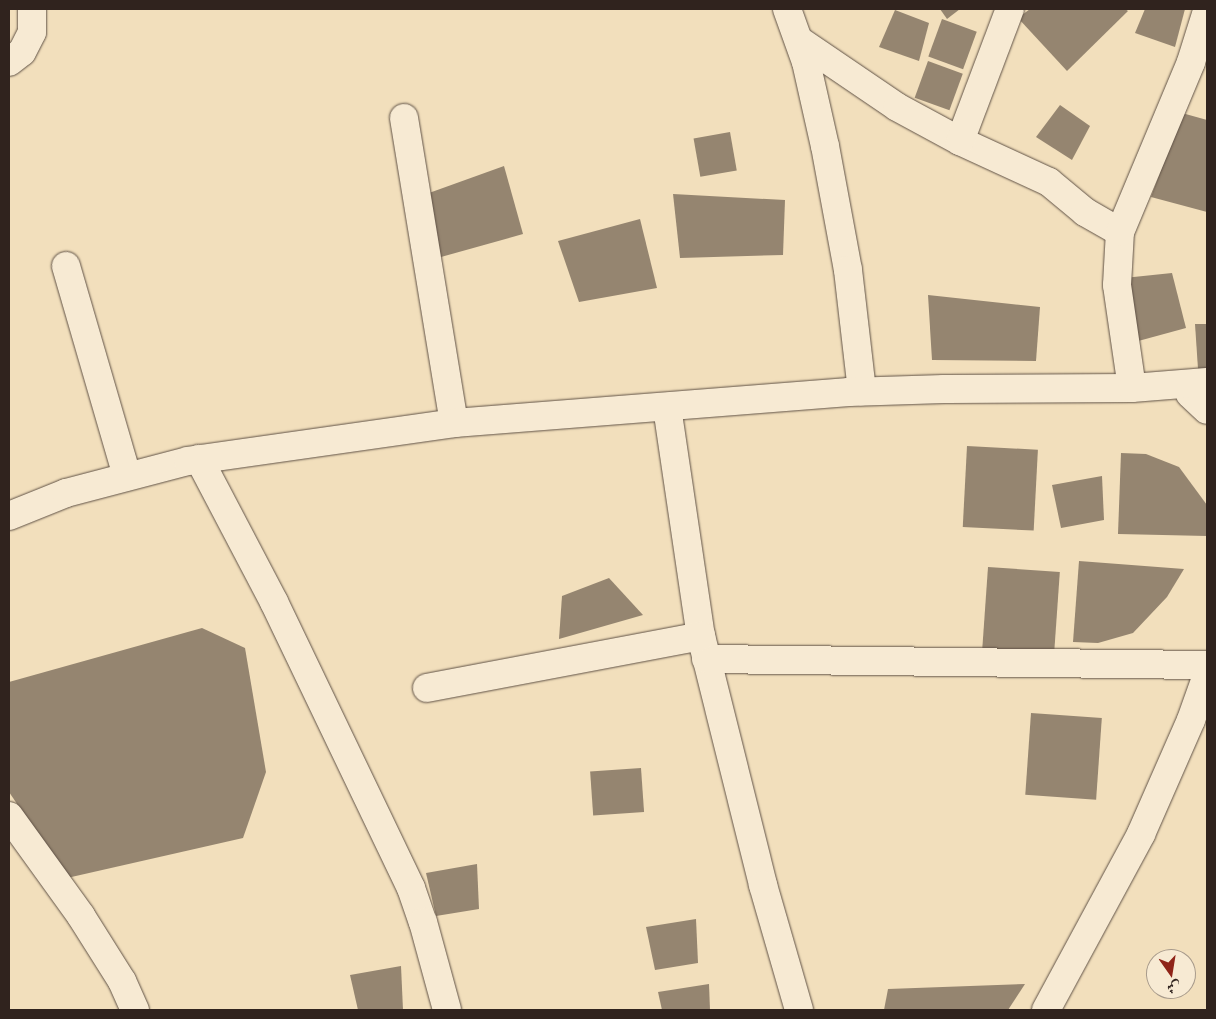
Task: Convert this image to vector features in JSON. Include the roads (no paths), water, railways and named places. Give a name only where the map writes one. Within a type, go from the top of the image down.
[{"type":"street","points":[[9,62],[22,52],[32,32],[32,9]]},
{"type":"street","points":[[787,9],[800,41],[825,146],[848,270],[862,392]]},
{"type":"street","points":[[960,141],[1010,9]]},
{"type":"street","points":[[1132,388],[1117,285],[1120,232],[1199,65],[1207,11]]},
{"type":"street","points":[[800,41],[898,107],[960,141],[1049,182],[1085,212],[1120,232]]},
{"type":"street","points":[[404,118],[454,423]]},
{"type":"street","points":[[66,266],[127,476]]},
{"type":"street","points":[[9,516],[66,493],[199,459],[454,423],[862,392],[1132,388],[1197,393]]},
{"type":"street","points":[[667,407],[704,647],[763,885],[799,1010]]},
{"type":"street","points":[[199,459],[274,602],[411,888],[423,922],[447,1010]]},
{"type":"street","points":[[427,688],[704,647],[1207,665]]},
{"type":"street","points":[[1046,1010],[1142,834],[1199,721],[1207,675]]},
{"type":"street","points":[[9,816],[81,916],[122,981],[135,1010]]}]
